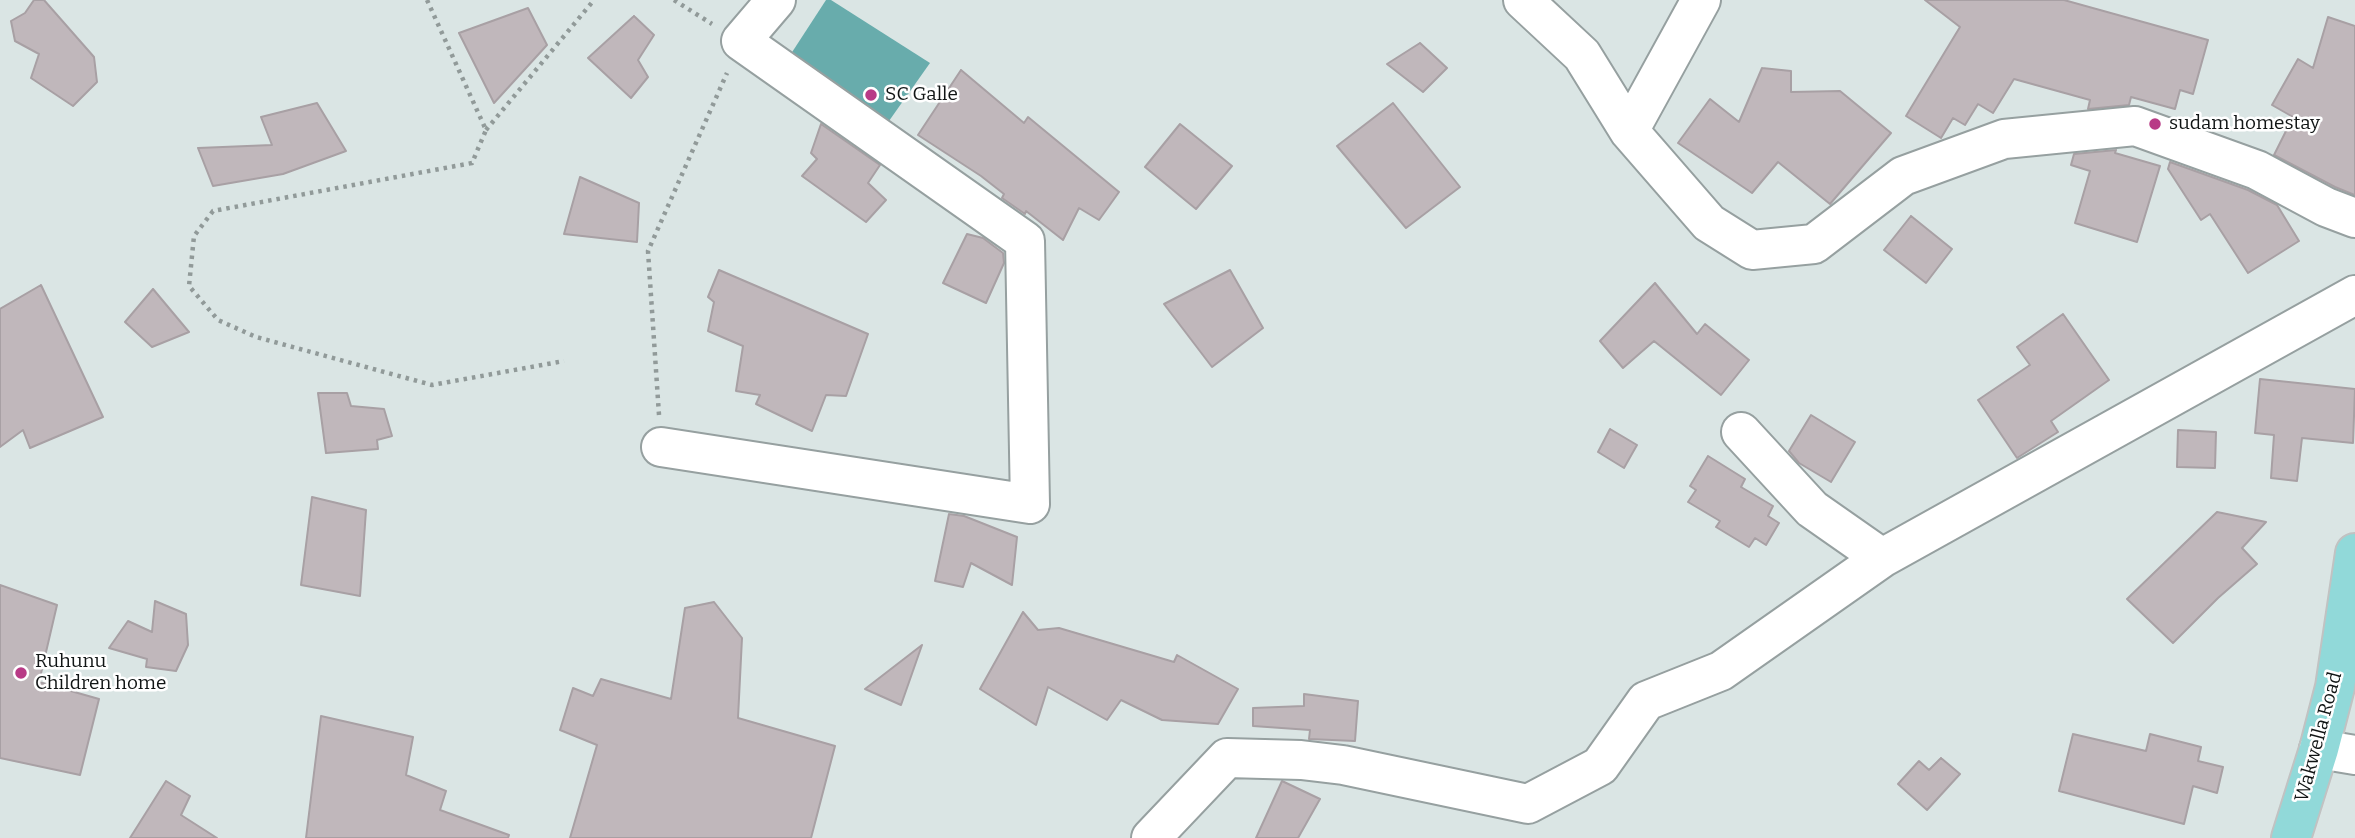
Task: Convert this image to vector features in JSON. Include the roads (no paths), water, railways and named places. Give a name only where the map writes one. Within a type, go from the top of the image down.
[{"type":"main road","name":"Wakwella Road","points":[[2291,838],[2337,752],[2335,687],[2355,553]]},
{"type":"street","points":[[661,447],[1031,504],[1025,241],[741,41],[776,0]]},
{"type":"street","points":[[1523,0],[1582,55],[1629,131],[1709,223],[1752,250],[1814,244],[1903,176],[2004,139],[2135,126],[2257,170],[2326,207],[2355,218]]},
{"type":"street","points":[[1629,131],[1701,0]]},
{"type":"street","points":[[1152,838],[1227,758],[1301,760],[1343,765],[1528,804],[1600,766],[1646,701],[1721,671],[1882,558],[2355,296]]},
{"type":"street","points":[[1741,432],[1812,509],[1882,558]]},
{"type":"water","name":"SC Galle","points":[[826,0],[831,0],[930,63],[884,128],[785,63]]},
{"type":"place","name":"SC Galle","points":[[871,95]]},
{"type":"place","name":"sudam homestay","points":[[2155,124]]},
{"type":"place","name":"Ruhunu Children home","points":[[21,673]]}]
